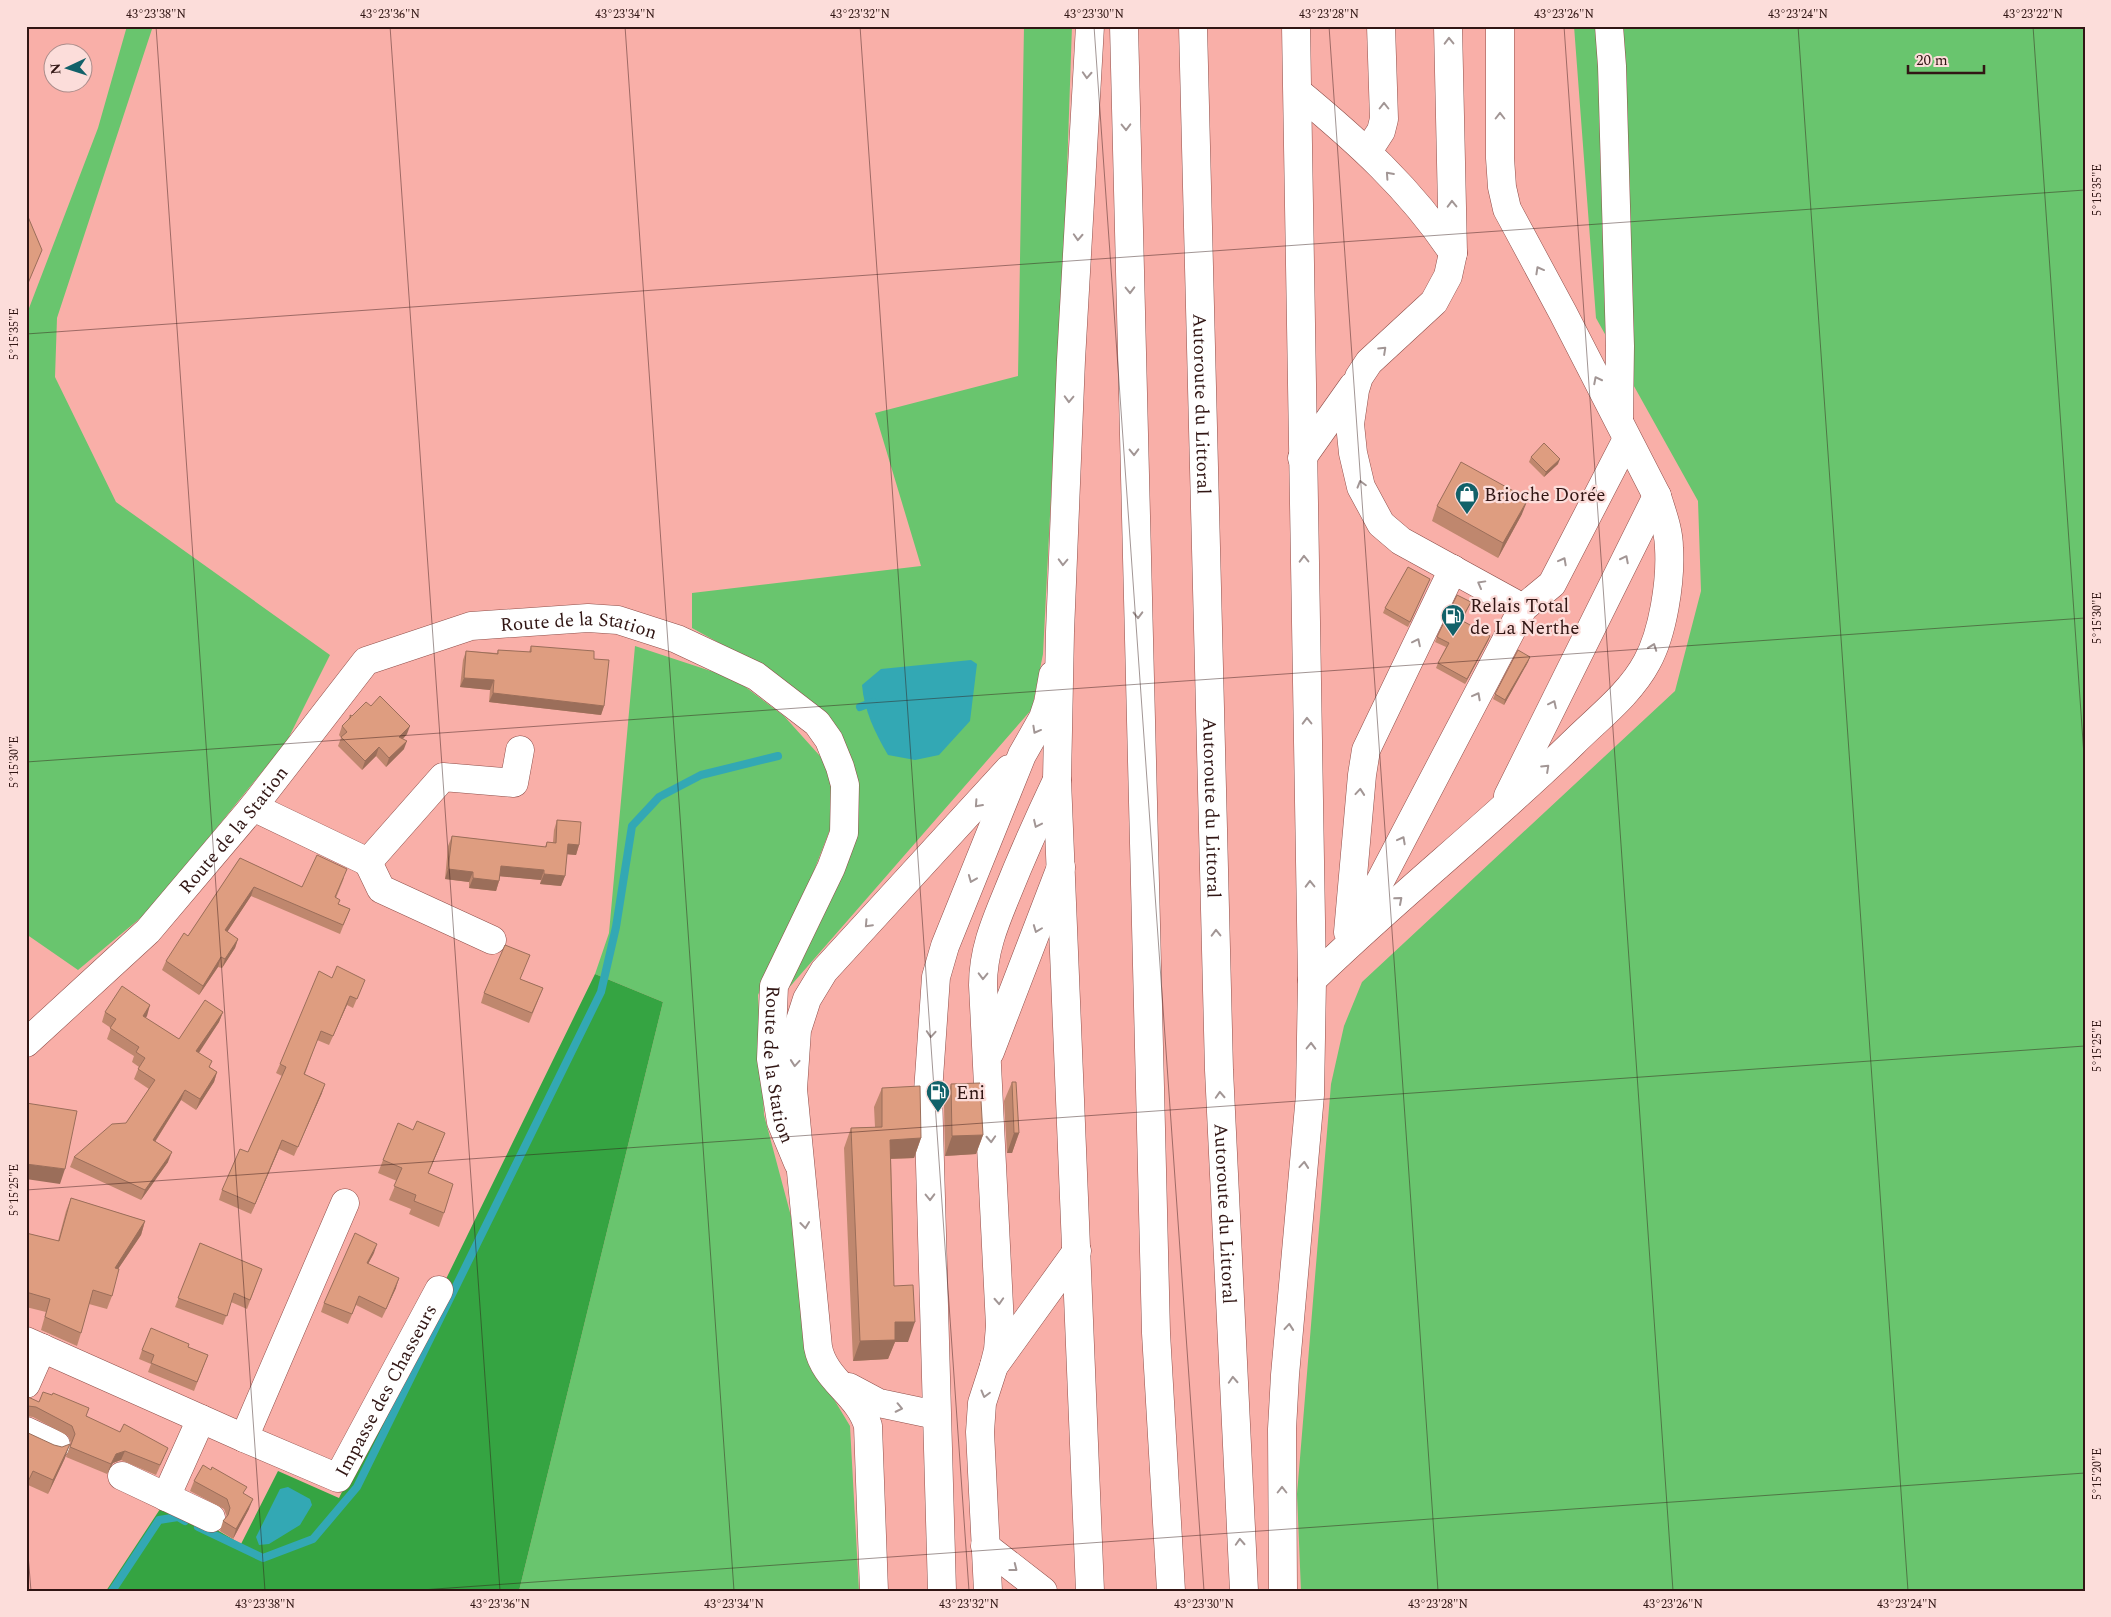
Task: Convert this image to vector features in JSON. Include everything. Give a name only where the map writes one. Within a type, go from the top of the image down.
[{"type":"main road","points":[[1090,26],[1071,360],[1060,632],[1057,780],[1090,1591]]},
{"type":"main road","points":[[1124,26],[1156,1333],[1171,1591]]},
{"type":"main road","name":"Autoroute du Littoral","points":[[1193,26],[1219,1070],[1244,1591]]},
{"type":"main road","points":[[1283,1591],[1282,1429],[1285,1375],[1310,1095],[1312,980],[1296,26]]},
{"type":"main road","points":[[1368,151],[1381,131],[1384,119],[1381,26]]},
{"type":"main road","points":[[1302,458],[1369,362],[1434,302],[1448,276],[1453,252],[1448,26]]},
{"type":"main road","points":[[1312,980],[1347,946],[1500,811],[1625,692],[1648,662],[1658,635],[1665,601],[1670,548],[1665,521],[1657,496],[1507,209],[1502,187],[1500,158],[1500,26]]},
{"type":"main road","points":[[1347,946],[1523,608],[1552,584],[1623,431],[1612,66],[1608,26]]},
{"type":"main road","points":[[1298,92],[1368,151],[1435,226],[1453,252]]},
{"type":"main road","points":[[1359,377],[1350,424],[1361,487],[1381,524],[1401,541],[1523,608]]},
{"type":"main road","points":[[1500,811],[1657,496]]},
{"type":"main road","points":[[1347,946],[1362,774],[1366,750],[1453,569]]},
{"type":"main road","name":"Route de la Station","points":[[26,1043],[148,930],[253,807],[366,661],[471,626],[588,618],[618,620],[678,639],[756,676],[817,723],[829,740],[845,785],[844,833],[831,868],[774,986],[771,1060],[781,1122],[798,1163]]},
{"type":"main road","points":[[942,1591],[928,1092],[936,977],[945,946],[1022,755],[1048,703],[1060,632]]},
{"type":"main road","points":[[368,862],[443,777],[514,783],[520,750]]},
{"type":"main road","points":[[874,1591],[868,1426],[861,1406],[826,1368],[818,1347],[798,1163],[793,1089],[797,1030],[807,999],[824,971],[1022,755]]},
{"type":"main road","points":[[988,1591],[980,1432],[982,1404],[998,1350],[1000,1326],[983,985],[985,954],[1023,853],[1057,780]]},
{"type":"main road","points":[[253,807],[368,862],[381,889],[492,940]]},
{"type":"main road","points":[[987,1062],[1061,867]]},
{"type":"main road","points":[[244,1438],[345,1203]]},
{"type":"main road","points":[[994,1366],[1077,1251]]},
{"type":"main road","name":"Impasse des Chasseurs","points":[[34,1344],[338,1478],[439,1290]]},
{"type":"main road","points":[[26,1384],[34,1344]]},
{"type":"main road","points":[[838,1382],[879,1403],[936,1415]]},
{"type":"main road","points":[[166,1497],[201,1419]]},
{"type":"main road","points":[[26,1431],[56,1444]]},
{"type":"main road","points":[[122,1476],[211,1518]]},
{"type":"main road","points":[[985,1546],[1043,1591]]},
{"type":"green space","points":[[127,26],[153,26],[57,318],[55,377],[116,502],[330,655],[287,741],[150,910],[78,970],[26,934],[26,316],[98,128]]},
{"type":"green space","points":[[1024,26],[1072,26],[1066,200],[1043,654],[1032,709],[787,990],[830,893],[847,757],[750,660],[692,628],[692,593],[921,566],[875,413],[1018,376]]},
{"type":"green space","points":[[1574,26],[2085,26],[2085,1591],[1301,1591],[1297,1494],[1331,1084],[1344,1026],[1362,982],[1675,691],[1701,591],[1698,501],[1596,318]]},
{"type":"green space","points":[[635,646],[735,679],[784,716],[829,766],[834,819],[810,881],[758,995],[764,1115],[792,1220],[808,1356],[850,1426],[859,1591],[519,1591],[663,1002],[595,974],[609,933]]},
{"type":"green space","points":[[595,974],[663,1002],[519,1591],[106,1591],[166,1500],[241,1544],[278,1471],[339,1498]]},
{"type":"water","points":[[971,660],[977,664],[970,721],[939,755],[915,760],[888,755],[871,721],[862,685],[881,669]]},
{"type":"water","points":[[288,1487],[310,1499],[312,1505],[300,1525],[269,1544],[259,1545],[256,1537],[280,1489]]},
{"type":"building","points":[[26,212],[42,250],[26,288]]},
{"type":"building","points":[[1544,443],[1560,459],[1546,472],[1531,457]]},
{"type":"building","points":[[1461,462],[1528,499],[1503,543],[1437,506]]},
{"type":"building","points":[[1408,567],[1430,579],[1410,622],[1385,608]]},
{"type":"building","points":[[1457,595],[1471,602],[1461,620],[1490,636],[1467,679],[1438,663],[1449,643],[1437,637]]},
{"type":"building","points":[[531,646],[594,651],[594,659],[609,660],[604,706],[493,693],[494,680],[464,678],[466,651],[498,654],[498,650],[531,652]]},
{"type":"building","points":[[1518,650],[1530,657],[1505,700],[1495,694]]},
{"type":"building","points":[[380,696],[410,726],[399,737],[407,741],[389,758],[379,747],[365,761],[341,737],[347,732],[342,726],[351,717],[350,715],[352,716],[366,702],[371,706]]},
{"type":"building","points":[[557,820],[581,822],[579,845],[568,844],[565,876],[544,874],[544,870],[501,866],[499,881],[473,878],[473,872],[448,869],[452,836],[546,847],[547,842],[556,843]]},
{"type":"building","points":[[317,855],[347,869],[335,897],[340,900],[338,904],[350,909],[343,925],[254,887],[225,930],[238,939],[225,959],[221,957],[203,986],[166,961],[184,933],[188,936],[240,858],[302,887]]},
{"type":"building","points":[[505,945],[530,955],[520,979],[543,988],[532,1013],[484,993]]},
{"type":"building","points":[[337,966],[365,980],[357,999],[350,996],[333,1036],[321,1031],[304,1074],[325,1084],[298,1147],[282,1140],[255,1204],[222,1190],[240,1149],[248,1152],[286,1067],[280,1064],[319,971],[332,978]]},
{"type":"building","points":[[122,986],[150,1005],[143,1016],[179,1039],[205,1000],[223,1012],[196,1051],[212,1061],[209,1067],[217,1072],[200,1099],[185,1090],[153,1140],[172,1152],[145,1190],[74,1157],[112,1124],[126,1123],[155,1080],[138,1069],[145,1058],[136,1052],[139,1047],[110,1028],[116,1019],[105,1012]]},
{"type":"building","points":[[1012,1082],[1016,1082],[1019,1133],[1014,1133]]},
{"type":"building","points":[[980,1083],[983,1135],[952,1136],[951,1084]]},
{"type":"building","points":[[920,1086],[921,1138],[890,1140],[894,1286],[913,1285],[915,1322],[895,1322],[895,1340],[860,1341],[851,1128],[882,1127],[882,1088]]},
{"type":"building","points":[[26,1103],[77,1111],[65,1169],[26,1164]]},
{"type":"building","points":[[417,1121],[445,1133],[428,1173],[453,1184],[444,1213],[414,1201],[416,1195],[394,1186],[402,1168],[383,1160],[398,1123],[413,1130]]},
{"type":"building","points":[[71,1198],[145,1221],[115,1268],[119,1269],[112,1296],[93,1290],[81,1333],[45,1317],[50,1299],[26,1292],[26,1233],[59,1241]]},
{"type":"building","points":[[355,1233],[377,1244],[367,1263],[399,1278],[386,1309],[359,1296],[352,1314],[324,1303]]},
{"type":"building","points":[[200,1243],[262,1269],[250,1300],[234,1293],[227,1316],[178,1298]]},
{"type":"building","points":[[151,1328],[189,1344],[188,1347],[208,1355],[197,1382],[151,1363],[154,1355],[142,1350]]},
{"type":"building","points":[[43,1392],[52,1395],[53,1393],[89,1408],[86,1416],[120,1432],[124,1424],[168,1448],[160,1465],[125,1451],[116,1454],[111,1464],[70,1447],[75,1434],[72,1426],[36,1407],[26,1406],[26,1396],[39,1402]]},
{"type":"building","points":[[26,1432],[54,1445],[62,1447],[70,1444],[53,1480],[33,1471],[26,1486]]},
{"type":"building","points":[[203,1465],[211,1470],[212,1467],[247,1487],[243,1493],[253,1499],[236,1529],[223,1521],[228,1515],[230,1508],[227,1499],[194,1481]]},
{"type":"waterway","points":[[860,707],[873,702]]},
{"type":"waterway","points":[[198,1527],[263,1558],[313,1539],[357,1487],[601,992],[616,927],[632,826],[659,797],[701,775],[778,756]]},
{"type":"waterway","points":[[112,1591],[159,1520],[178,1517],[185,1521]]},
{"type":"place","name":"Brioche Dorée","points":[[1467,515]]},
{"type":"place","name":"Relais Total de La Nerthe","points":[[1453,637]]},
{"type":"place","name":"Eni","points":[[938,1113]]}]
